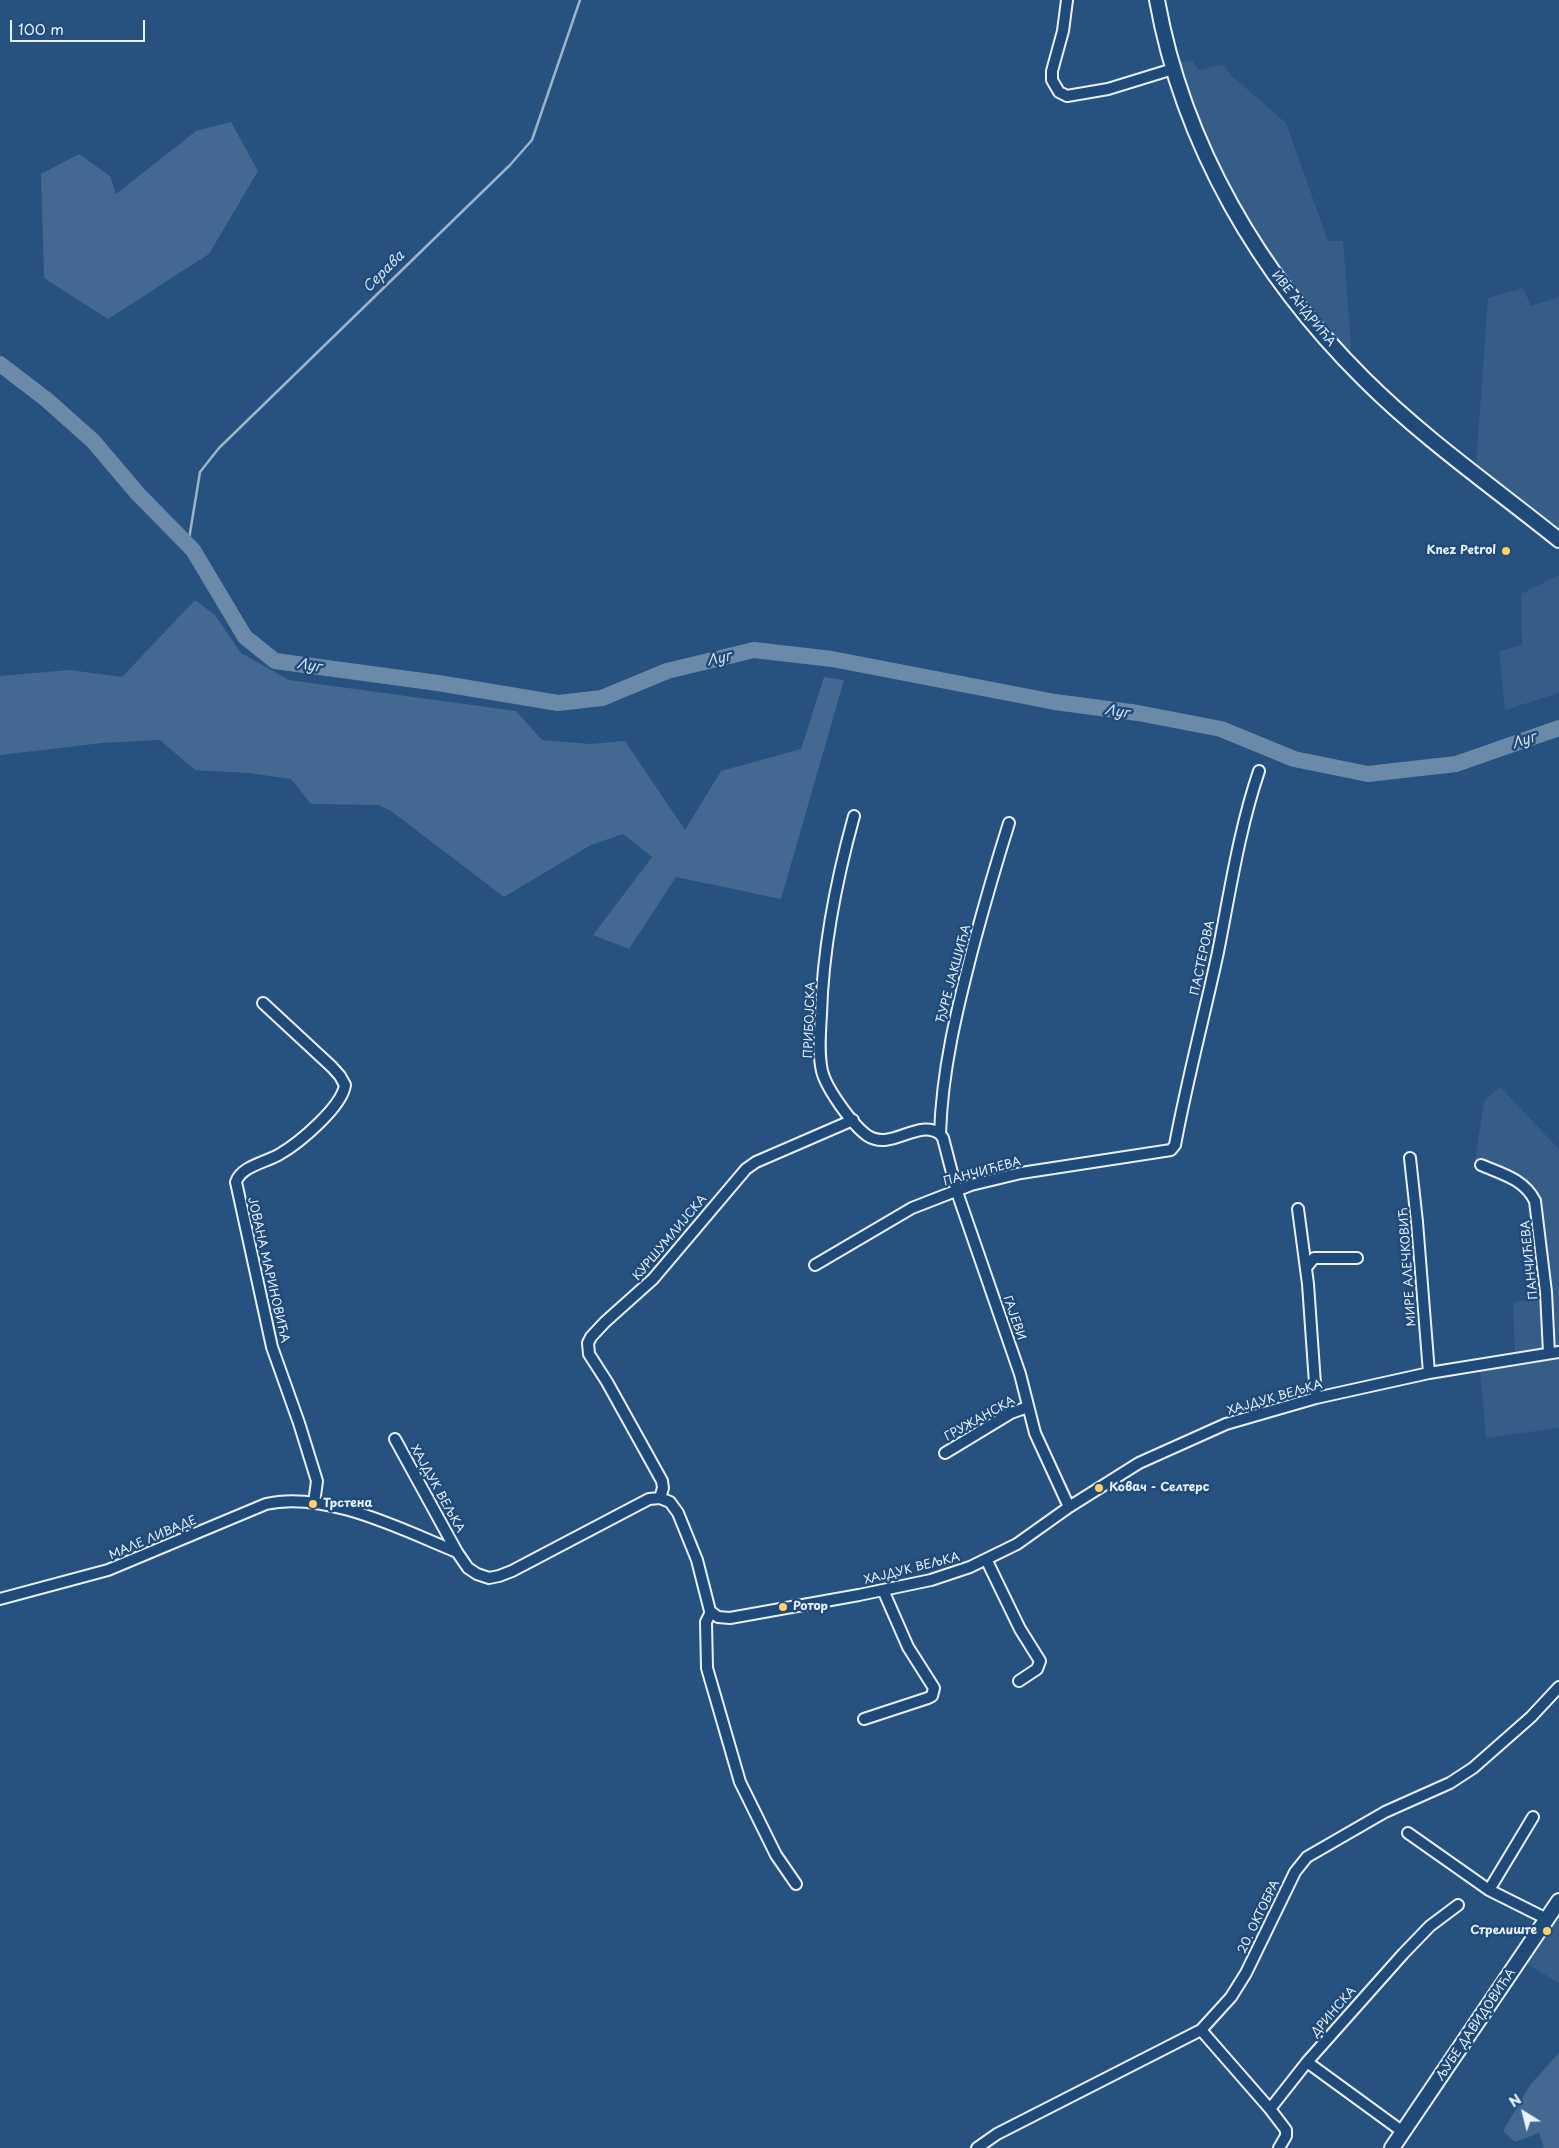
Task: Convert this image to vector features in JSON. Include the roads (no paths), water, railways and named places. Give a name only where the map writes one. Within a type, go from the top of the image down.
[{"type":"main road","name":"ИВЕ АНДРИЋА","points":[[1157,0],[1173,69],[1200,141],[1227,198],[1260,253],[1308,318],[1340,355],[1387,401],[1559,540]]},
{"type":"main road","name":"ЉУБЕ ДАВИДОВИЋА","points":[[1392,2148],[1559,1901]]},
{"type":"street","points":[[1067,0],[1063,31],[1052,71],[1052,80],[1059,92],[1067,96],[1108,89],[1173,69]]},
{"type":"street","name":"ПАСТЕРОВА","points":[[1171,1150],[1175,1145],[1185,1091],[1211,984],[1243,828],[1259,771]]},
{"type":"street","name":"ПРИБОЈСКА","points":[[854,816],[832,912],[824,969],[820,1025],[821,1066],[824,1077],[853,1120],[866,1135],[882,1141],[931,1129],[940,1134]]},
{"type":"street","name":"ЂУРЕ ЈАКШИЋА","points":[[940,1134],[942,1090],[952,1031],[996,862],[1009,823]]},
{"type":"street","name":"ЈОВАНА МАРИНОВИЋА","points":[[264,1003],[332,1067],[340,1076],[344,1085],[341,1096],[306,1136],[279,1155],[241,1174],[236,1182],[272,1347],[299,1423],[316,1481],[314,1502]]},
{"type":"street","name":"КУРШУМЛИЈСКА","points":[[660,1498],[663,1488],[662,1481],[612,1391],[589,1354],[587,1347],[589,1340],[605,1322],[653,1279],[746,1169],[756,1162],[853,1120]]},
{"type":"street","name":"ГАЈЕВИ","points":[[940,1134],[943,1138],[957,1192],[1020,1374],[1035,1433],[1069,1507]]},
{"type":"street","name":"ПАНЧИЋЕВА","points":[[815,1265],[912,1208],[979,1183],[1021,1173],[1171,1150]]},
{"type":"street","name":"МИРЕ АЛЕЧКОВИЋ","points":[[1410,1158],[1429,1374]]},
{"type":"street","name":"ПАНЧИЋЕВА","points":[[1481,1166],[1520,1182],[1535,1201],[1554,1352]]},
{"type":"street","points":[[1298,1209],[1306,1268],[1316,1398]]},
{"type":"street","points":[[1306,1268],[1314,1258],[1357,1258]]},
{"type":"street","name":"ХАЈДУК ВЕЉКА","points":[[711,1612],[718,1617],[730,1618],[931,1580],[970,1567],[1017,1544],[1069,1507],[1139,1463],[1226,1424],[1316,1398],[1429,1374],[1554,1352]]},
{"type":"street","name":"ГРУЖАНСКА","points":[[945,1453],[1011,1414],[1028,1407]]},
{"type":"street","name":"ХАЈДУК ВЕЉКА","points":[[395,1439],[457,1552],[468,1568],[489,1578],[512,1571],[649,1499],[660,1498]]},
{"type":"street","points":[[660,1498],[670,1502],[678,1513],[697,1560],[711,1612],[706,1622],[707,1668],[740,1782],[776,1855],[796,1884]]},
{"type":"street","name":"МАЛЕ ЛИВАДЕ","points":[[0,1599],[108,1570],[266,1504],[277,1501],[314,1502]]},
{"type":"street","name":"ХАЈДУК ВЕЉКА","points":[[314,1502],[384,1522],[457,1552]]},
{"type":"street","points":[[986,1559],[1020,1629],[1040,1661],[1037,1668],[1019,1681]]},
{"type":"street","points":[[864,1719],[928,1698],[932,1696],[934,1688],[908,1647],[883,1590]]},
{"type":"street","name":"20. ОКТОБРА","points":[[978,2148],[997,2134],[1201,2030],[1231,1996],[1246,1973],[1295,1872],[1307,1857],[1385,1812],[1434,1791],[1473,1768],[1531,1717],[1559,1687]]},
{"type":"street","points":[[1489,1890],[1533,1816]]},
{"type":"street","points":[[1408,1833],[1489,1890],[1547,1919]]},
{"type":"street","name":"ДРИНСКА","points":[[1270,2109],[1307,2062],[1403,1954],[1430,1926],[1458,1905]]},
{"type":"street","points":[[1201,2030],[1286,2130],[1286,2136],[1279,2148]]},
{"type":"street","points":[[1307,2062],[1403,2132]]},
{"type":"waterway","name":"Серава","points":[[188,545],[200,472],[219,448],[510,165],[532,140],[580,0]]},
{"type":"waterway","name":"Луг","points":[[0,364],[47,400],[93,441],[138,494],[193,550],[245,637],[275,661],[438,683],[558,703],[602,698],[667,671],[754,650],[832,659],[1055,702],[1138,713],[1221,729],[1294,759],[1368,774],[1456,764],[1559,728]]},
{"type":"place","name":"Knez Petrol","points":[[1506,551]]},
{"type":"place","name":"Ковач - Селтерс","points":[[1099,1488]]},
{"type":"place","name":"Трстена","points":[[313,1504]]},
{"type":"place","name":"Ротор","points":[[783,1607]]},
{"type":"place","name":"Стрелиште","points":[[1547,1931]]}]
